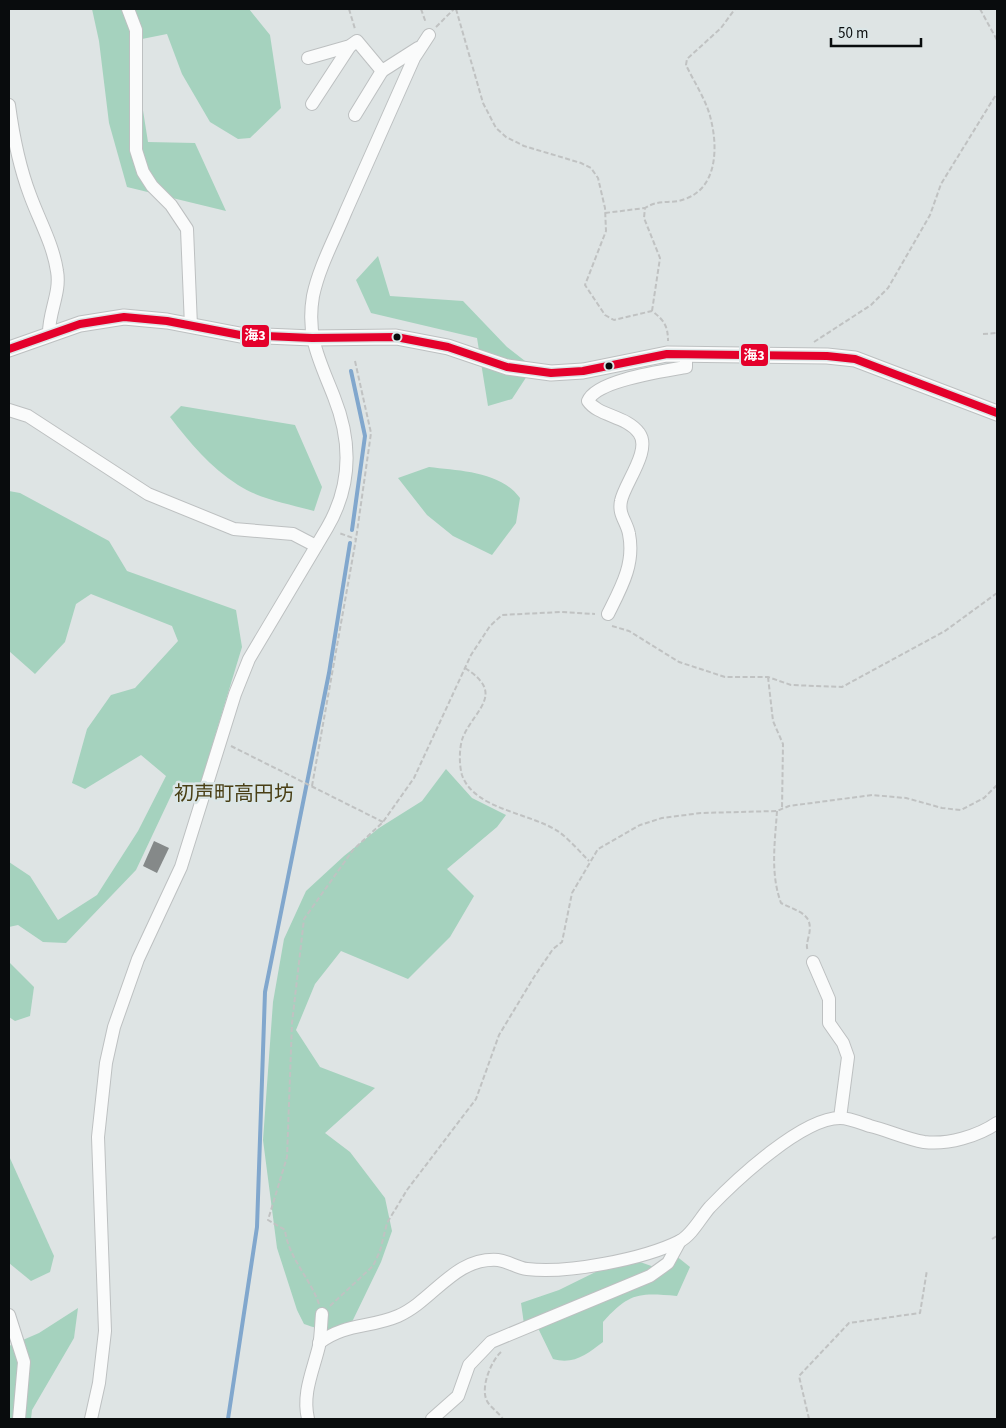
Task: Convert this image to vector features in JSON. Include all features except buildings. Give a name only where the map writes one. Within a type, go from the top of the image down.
[{"type":"main road","points":[[9,349],[94,321],[124,317],[240,335],[312,338],[365,336],[410,339],[448,347],[507,367],[551,373],[583,371],[667,354],[794,355],[855,359],[997,413]]},
{"type":"street","points":[[128,9],[136,30],[136,150],[143,172],[152,186],[171,205],[187,229],[191,326]]},
{"type":"street","points":[[355,115],[382,71],[426,39]]},
{"type":"street","points":[[91,1419],[99,1383],[105,1331],[98,1137],[106,1063],[125,991],[181,867],[220,740],[249,659],[336,513],[343,492],[347,448],[340,413],[312,338],[313,295],[327,256],[414,58],[426,39]]},
{"type":"street","points":[[308,58],[354,44]]},
{"type":"street","points":[[354,44],[382,71]]},
{"type":"street","points":[[312,104],[354,44]]},
{"type":"street","points":[[9,105],[19,160],[29,193],[53,252],[58,272],[57,298],[48,320],[49,335]]},
{"type":"street","points":[[608,614],[629,570],[629,533],[621,517],[620,503],[642,448],[640,434],[627,422],[592,407],[588,401],[597,389],[655,372],[686,368],[686,354]]},
{"type":"street","points":[[9,410],[28,416],[148,494],[234,529],[293,534],[316,546]]},
{"type":"street","points":[[813,962],[828,998],[829,1023],[834,1028],[848,1057],[840,1118]]},
{"type":"street","points":[[432,1419],[458,1396],[469,1365],[491,1342],[650,1276],[668,1263],[680,1241],[710,1207],[772,1150],[810,1126],[840,1118],[925,1142],[953,1140],[988,1129],[997,1123]]},
{"type":"street","points":[[320,1344],[344,1328],[396,1316],[417,1305],[456,1270],[476,1263],[498,1260],[527,1269],[568,1268],[631,1258],[680,1241]]},
{"type":"street","points":[[308,1419],[305,1404],[308,1379],[320,1344],[322,1314]]},
{"type":"street","points":[[9,1315],[24,1362],[19,1419]]},
{"type":"path","points":[[349,9],[354,44]]},
{"type":"path","points":[[421,9],[426,39]]},
{"type":"path","points":[[426,39],[455,9],[483,103],[496,128],[506,137],[524,146],[591,168],[598,178],[605,213],[606,231],[586,285],[605,315],[614,320],[652,311],[663,319],[668,331],[667,354]]},
{"type":"path","points":[[605,213],[645,208],[656,201],[684,200],[700,191],[710,176],[714,159],[711,119],[686,65],[687,60],[720,28],[735,9]]},
{"type":"path","points":[[980,9],[997,40]]},
{"type":"path","points":[[794,355],[872,305],[888,288],[930,215],[941,184],[997,93]]},
{"type":"path","points":[[645,208],[644,218],[660,258],[652,311]]},
{"type":"path","points":[[983,334],[997,334]]},
{"type":"path","points":[[310,785],[356,539],[370,433],[355,361]]},
{"type":"path","points":[[327,528],[356,539]]},
{"type":"path","points":[[997,593],[945,631],[842,687],[791,686],[768,677],[725,677],[679,662],[629,631],[604,623],[608,614],[561,612],[502,615],[490,626],[465,668],[414,778],[383,822],[353,850],[330,879],[304,919],[300,936],[301,956],[292,1023],[287,1157],[268,1220],[284,1230],[286,1245],[315,1293],[322,1314],[373,1266],[380,1251],[387,1223],[406,1190],[476,1099],[499,1035],[534,977],[553,949],[562,942],[572,893],[589,861],[598,849],[640,825],[662,818],[701,813],[777,811],[789,806],[872,795],[906,798],[942,808],[961,810],[984,798],[997,785]]},
{"type":"path","points":[[465,668],[482,683],[486,693],[483,707],[463,738],[460,760],[462,776],[472,790],[486,802],[560,832],[589,861]]},
{"type":"path","points":[[768,677],[773,721],[783,744],[782,810]]},
{"type":"path","points":[[220,740],[373,819],[383,822]]},
{"type":"path","points":[[777,811],[774,862],[775,887],[781,903],[808,917],[812,926],[806,947],[813,962]]},
{"type":"path","points":[[992,1239],[997,1236]]},
{"type":"path","points":[[809,1419],[799,1376],[849,1323],[920,1313],[927,1270]]},
{"type":"path","points":[[503,1419],[487,1401],[485,1389],[489,1372],[498,1354],[506,1349]]},
{"type":"green space","points":[[92,9],[249,9],[270,35],[281,108],[250,138],[238,139],[210,122],[182,74],[167,34],[132,41],[148,142],[195,143],[226,211],[127,187],[109,123],[99,41]]},
{"type":"green space","points":[[378,256],[390,296],[463,301],[507,347],[525,361],[527,376],[512,399],[488,406],[477,338],[371,313],[356,280]]},
{"type":"green space","points":[[181,406],[295,425],[322,487],[314,511],[255,494],[228,478],[201,454],[170,417]]},
{"type":"green space","points":[[429,467],[466,471],[491,477],[512,489],[520,498],[516,523],[492,555],[453,536],[427,515],[398,478]]},
{"type":"green space","points":[[9,491],[20,493],[109,541],[127,571],[236,610],[242,647],[198,792],[177,783],[136,870],[66,943],[43,942],[18,925],[9,927],[9,862],[30,876],[58,920],[97,895],[138,831],[166,776],[141,755],[85,789],[72,783],[87,729],[111,695],[135,688],[178,641],[172,626],[91,594],[76,604],[65,642],[35,674],[9,651]]},
{"type":"green space","points":[[446,769],[472,798],[506,815],[497,827],[447,869],[474,896],[450,937],[408,979],[341,951],[315,984],[296,1030],[320,1067],[375,1088],[325,1133],[350,1152],[385,1198],[392,1231],[381,1262],[352,1322],[333,1329],[318,1328],[304,1324],[297,1310],[277,1248],[263,1140],[273,1002],[284,939],[306,891],[344,856],[379,828],[422,801]]},
{"type":"green space","points":[[9,962],[34,987],[30,1016],[15,1021],[9,1017]]},
{"type":"green space","points":[[9,1156],[54,1256],[50,1272],[31,1281],[9,1263]]},
{"type":"green space","points":[[670,1251],[690,1267],[677,1296],[644,1295],[628,1300],[612,1312],[603,1322],[603,1342],[586,1354],[567,1361],[553,1359],[537,1326],[525,1331],[521,1303],[559,1290],[626,1257],[657,1268]]},
{"type":"green space","points":[[78,1308],[74,1338],[32,1410],[31,1419],[9,1419],[9,1346],[39,1333]]},
{"type":"waterway","points":[[351,371],[365,436],[352,530]]},
{"type":"waterway","points":[[228,1419],[257,1227],[265,992],[329,673],[350,543]]},
{"type":"transit line","name":"海3","points":[[9,349],[80,324],[124,317],[167,321],[240,335],[312,338],[396,337],[448,347],[507,367],[551,373],[583,371],[667,354],[827,356],[855,359],[997,413]]},
{"type":"district","name":"初声町高円坊","points":[[234,793]]}]
